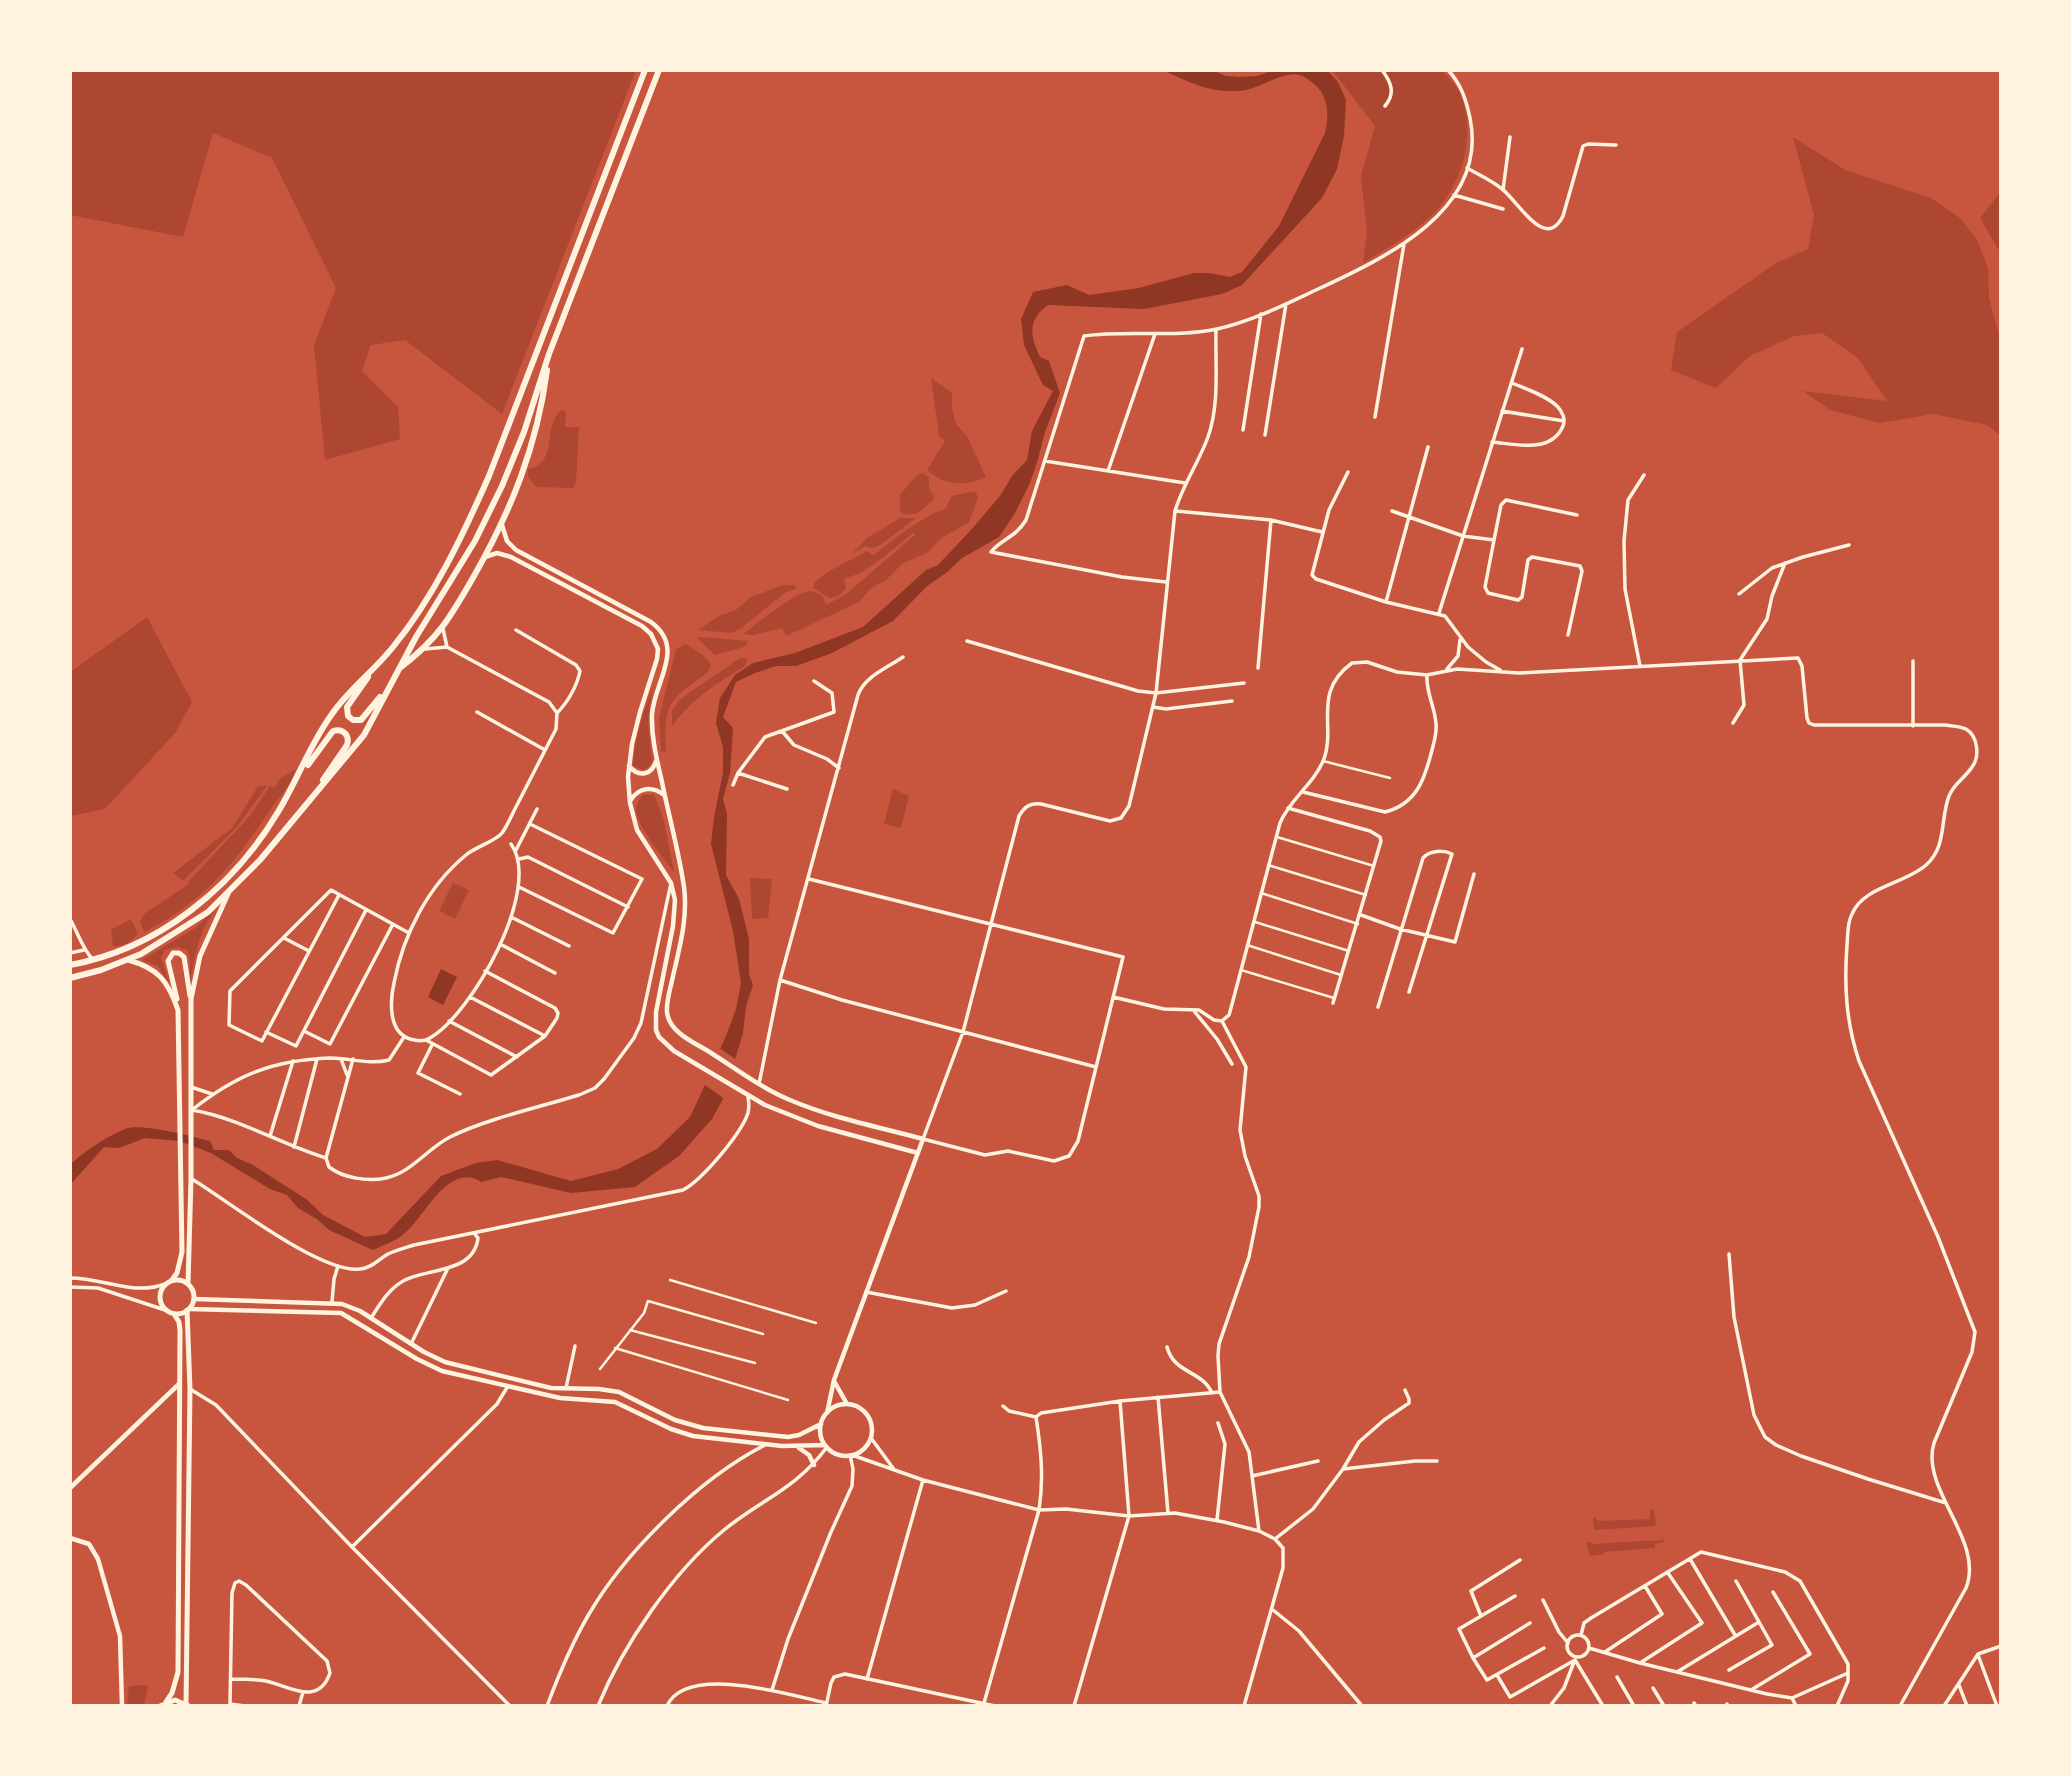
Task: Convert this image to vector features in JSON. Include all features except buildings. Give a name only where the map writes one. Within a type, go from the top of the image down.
[{"type":"highway","points":[[70,965],[116,954],[144,940],[206,898],[232,873],[256,844],[296,781],[331,715],[373,666],[392,649],[422,605],[475,508],[645,70]]},
{"type":"highway","points":[[70,978],[128,960],[189,926],[228,894],[364,735],[397,670],[475,541],[488,514],[524,432],[549,354],[659,70]]},
{"type":"highway","points":[[397,670],[424,649],[445,625],[502,526],[516,495],[537,425],[549,354]]},
{"type":"highway","points":[[373,666],[347,708],[350,719],[358,721],[364,718],[393,680]]},
{"type":"highway","points":[[296,781],[333,732],[340,730],[345,733],[349,739],[347,745],[315,794]]},
{"type":"main road","points":[[191,999],[200,956],[228,894]]},
{"type":"main road","points":[[173,953],[179,953],[184,957],[191,999],[192,1128],[188,1283],[194,1293],[194,1299],[188,1310],[190,1389],[187,1705],[175,1700],[163,1704],[172,1693],[178,1672],[180,1330],[179,1322],[174,1314],[165,1310],[160,1297],[168,1282],[177,1273],[181,1252],[178,1010],[168,961],[173,953]]},
{"type":"main road","points":[[128,960],[150,968],[159,975],[169,989],[178,1010]]},
{"type":"main road","points":[[168,1282],[180,1280],[188,1283]]},
{"type":"main road","points":[[174,1314],[188,1310]]},
{"type":"street","points":[[1382,70],[1392,86],[1391,100],[1385,106]]},
{"type":"street","points":[[1166,582],[1129,578],[991,552],[1016,534],[1026,520],[1082,338],[1216,329],[1286,304],[1364,268],[1404,244],[1434,220],[1454,195],[1472,154],[1472,127],[1468,104],[1458,81],[1448,70]]},
{"type":"street","points":[[1503,190],[1510,137]]},
{"type":"street","points":[[1467,169],[1503,190],[1537,225],[1553,229],[1559,226],[1563,216],[1583,146],[1616,145]]},
{"type":"street","points":[[1454,195],[1503,209]]},
{"type":"street","points":[[1375,417],[1404,244]]},
{"type":"street","points":[[1265,435],[1286,304]]},
{"type":"street","points":[[1242,430],[1261,314]]},
{"type":"street","points":[[1216,329],[1212,422],[1206,444],[1185,483],[1175,511],[1156,693],[1129,806],[1121,818],[1101,821],[1041,804],[1027,805],[1019,816],[963,1032],[834,1380],[827,1413],[821,1424],[821,1435],[826,1446],[838,1454],[851,1455],[923,1480],[1039,1510],[1066,1509],[1129,1516],[1168,1513],[1217,1520],[1259,1531],[1275,1539],[1283,1548],[1284,1560],[1273,1610],[1244,1706]]},
{"type":"street","points":[[1108,471],[1155,334]]},
{"type":"street","points":[[1439,613],[1522,349]]},
{"type":"street","points":[[1492,442],[1537,446],[1548,443],[1555,438],[1564,421],[1560,408],[1555,404],[1511,382]]},
{"type":"street","points":[[1502,411],[1564,421]]},
{"type":"street","points":[[1386,602],[1428,447]]},
{"type":"street","points":[[1044,460],[1185,483]]},
{"type":"street","points":[[1349,472],[1331,502],[1312,575],[1316,579],[1386,602],[1419,611],[1439,613],[1452,623],[1459,638],[1476,654],[1503,672]]},
{"type":"street","points":[[1640,666],[1625,589],[1624,541],[1628,500],[1644,475]]},
{"type":"street","points":[[1568,635],[1582,571],[1580,566],[1532,557],[1528,560],[1522,597],[1518,600],[1488,593],[1485,587],[1501,505],[1506,500],[1577,515]]},
{"type":"street","points":[[1175,511],[1270,520],[1322,532]]},
{"type":"street","points":[[1392,511],[1463,536],[1494,540]]},
{"type":"street","points":[[1258,667],[1270,520]]},
{"type":"street","points":[[502,526],[507,541],[516,550],[651,622],[664,634],[668,657],[652,714],[657,760],[686,901],[684,926],[667,1008],[670,1023],[685,1037],[759,1084],[789,1100],[817,1110],[985,1155],[1008,1151],[1054,1161],[1069,1156],[1078,1141],[1123,957],[809,879]]},
{"type":"street","points":[[1739,594],[1765,572],[1785,563],[1849,545]]},
{"type":"street","points":[[485,557],[497,553],[511,557],[642,626],[651,634],[658,649],[640,712],[629,766],[629,803],[644,843],[671,883],[675,900],[675,913],[655,1022],[659,1037],[674,1051],[748,1097],[797,1119],[918,1153]]},
{"type":"street","points":[[1733,723],[1744,705],[1740,660],[1767,619],[1772,596],[1785,563]]},
{"type":"street","points":[[445,625],[442,630],[447,647]]},
{"type":"street","points":[[485,971],[555,1008],[558,1013],[545,1037],[491,1075],[426,1040],[404,1037],[395,1025],[392,995],[409,933],[428,899],[449,871],[477,847],[501,835],[556,729],[558,713],[565,706],[579,678],[580,671],[576,665],[516,630]]},
{"type":"street","points":[[1447,669],[1458,656],[1459,638]]},
{"type":"street","points":[[967,641],[1060,667],[1125,689],[1156,693],[1244,683]]},
{"type":"street","points":[[424,649],[447,647],[549,702],[558,713]]},
{"type":"street","points":[[759,1084],[780,980],[861,686],[903,657]]},
{"type":"street","points":[[1113,997],[1164,1009],[1193,1009],[1203,1012],[1213,1020],[1222,1021],[1229,1015],[1280,823],[1323,761],[1327,740],[1328,698],[1347,667],[1360,661],[1397,671],[1427,675],[1447,669],[1537,672],[1798,658],[1802,666],[1809,723],[1945,725],[1967,729],[1976,746],[1977,757],[1973,767],[1955,785],[1949,796],[1943,835],[1937,852],[1928,864],[1915,873],[1863,900],[1852,914],[1846,951],[1845,1002],[1850,1033],[1859,1061],[1938,1237],[1975,1332],[1972,1352],[1931,1452],[1932,1465],[1945,1503],[1966,1550],[1969,1577],[1966,1588],[1900,1706]]},
{"type":"street","points":[[1913,661],[1913,726]]},
{"type":"street","points":[[1303,792],[1385,812],[1393,810],[1408,799],[1424,779],[1436,732],[1427,675]]},
{"type":"street","points":[[733,785],[738,773],[765,737],[834,712],[832,693],[814,681]]},
{"type":"street","points":[[1153,707],[1166,709],[1231,701]]},
{"type":"street","points":[[477,712],[545,750]]},
{"type":"street","points":[[782,731],[794,745],[827,759],[839,768]]},
{"type":"street","points":[[629,766],[634,771],[645,774],[654,768],[657,760]]},
{"type":"street","points":[[1323,761],[1390,778]]},
{"type":"street","points":[[738,773],[787,789]]},
{"type":"street","points":[[629,803],[634,795],[642,790],[656,790],[664,795]]},
{"type":"street","points":[[516,850],[537,808]]},
{"type":"street","points":[[1241,970],[1334,1001],[1367,895],[1381,846],[1380,837],[1370,831],[1288,808]]},
{"type":"street","points":[[519,887],[614,933],[642,879],[530,824]]},
{"type":"street","points":[[1277,837],[1375,866]]},
{"type":"street","points":[[426,1040],[449,1021],[470,997],[500,944],[519,887],[519,859],[512,844]]},
{"type":"street","points":[[1377,1007],[1423,858],[1446,851],[1452,854],[1409,992]]},
{"type":"street","points":[[519,859],[528,857],[628,907]]},
{"type":"street","points":[[1268,865],[1367,895]]},
{"type":"street","points":[[1361,915],[1401,929],[1455,942],[1474,874]]},
{"type":"street","points":[[353,1059],[326,1158],[329,1167],[347,1175],[373,1180],[405,1170],[434,1147],[460,1132],[595,1088],[620,1057],[641,1023],[671,883]]},
{"type":"street","points":[[339,895],[262,1041],[229,1025],[230,991],[331,890],[409,933]]},
{"type":"street","points":[[1261,892],[1358,925]]},
{"type":"street","points":[[266,1032],[296,1046],[366,910]]},
{"type":"street","points":[[511,916],[569,946]]},
{"type":"street","points":[[70,919],[84,950],[94,961]]},
{"type":"street","points":[[1254,922],[1349,951]]},
{"type":"street","points":[[304,1031],[330,1044],[393,924]]},
{"type":"street","points":[[284,938],[309,951]]},
{"type":"street","points":[[500,944],[555,973]]},
{"type":"street","points":[[1247,945],[1342,975]]},
{"type":"street","points":[[70,953],[84,950]]},
{"type":"street","points":[[780,980],[815,992],[1096,1067]]},
{"type":"street","points":[[470,997],[545,1037]]},
{"type":"street","points":[[1193,1009],[1217,1039],[1232,1064]]},
{"type":"street","points":[[449,1021],[517,1057]]},
{"type":"street","points":[[1222,1021],[1246,1067],[1240,1130],[1245,1156],[1259,1196],[1259,1207],[1249,1257],[1219,1344],[1220,1392],[1246,1445],[1259,1531]]},
{"type":"street","points":[[192,1110],[212,1094],[243,1076],[293,1060],[389,1060],[404,1037]]},
{"type":"street","points":[[432,1045],[418,1073],[460,1094]]},
{"type":"street","points":[[294,1147],[317,1059]]},
{"type":"street","points":[[341,1059],[348,1077]]},
{"type":"street","points":[[270,1136],[293,1060]]},
{"type":"street","points":[[191,1087],[212,1094]]},
{"type":"street","points":[[191,1179],[272,1233],[338,1266],[364,1268],[402,1249],[673,1193],[692,1185],[707,1171],[746,1118],[748,1097]]},
{"type":"street","points":[[192,1110],[230,1120],[326,1158]]},
{"type":"street","points":[[371,1318],[398,1285],[464,1261],[474,1251],[478,1238],[474,1233]]},
{"type":"street","points":[[1729,1254],[1734,1317],[1754,1415],[1765,1437],[1776,1445],[1801,1455],[1945,1503]]},
{"type":"street","points":[[332,1302],[338,1266]]},
{"type":"street","points":[[411,1344],[447,1269]]},
{"type":"street","points":[[70,1278],[104,1281],[139,1290],[153,1289],[168,1282]]},
{"type":"street","points":[[670,1280],[816,1323]]},
{"type":"street","points":[[70,1287],[97,1288],[165,1310]]},
{"type":"street","points":[[866,1292],[952,1308],[975,1305],[1006,1291]]},
{"type":"street","points":[[194,1299],[332,1302],[351,1307],[445,1362],[565,1390],[599,1389],[619,1392],[675,1420],[703,1428],[788,1437],[799,1435],[821,1424]]},
{"type":"street","points":[[600,1369],[644,1313],[648,1301],[763,1334]]},
{"type":"street","points":[[188,1310],[341,1312],[417,1359],[442,1371],[560,1398],[607,1400],[623,1404],[685,1434],[765,1445],[826,1446]]},
{"type":"street","points":[[630,1330],[755,1363]]},
{"type":"street","points":[[565,1390],[575,1346]]},
{"type":"street","points":[[1167,1347],[1174,1363],[1206,1382],[1212,1393]]},
{"type":"street","points":[[615,1348],[788,1400]]},
{"type":"street","points":[[834,1380],[847,1404]]},
{"type":"street","points":[[70,1488],[180,1383]]},
{"type":"street","points":[[352,1547],[497,1404],[508,1386]]},
{"type":"street","points":[[190,1389],[216,1405],[510,1706]]},
{"type":"street","points":[[1275,1539],[1313,1509],[1359,1442],[1409,1403],[1405,1390]]},
{"type":"street","points":[[1036,1417],[1041,1413],[1120,1401],[1220,1392]]},
{"type":"street","points":[[1158,1397],[1168,1513]]},
{"type":"street","points":[[1074,1706],[1129,1516],[1120,1401]]},
{"type":"street","points":[[827,1413],[836,1406],[847,1404],[858,1407],[867,1415],[872,1426],[870,1438],[865,1447],[851,1455]]},
{"type":"street","points":[[1003,1406],[1009,1411],[1036,1417]]},
{"type":"street","points":[[984,1703],[1039,1510],[1042,1465],[1036,1417]]},
{"type":"street","points":[[1217,1520],[1225,1444],[1218,1423]]},
{"type":"street","points":[[870,1438],[894,1469]]},
{"type":"street","points":[[547,1706],[578,1634],[623,1567],[690,1497],[729,1467],[765,1445]]},
{"type":"street","points":[[795,1446],[807,1452],[814,1465]]},
{"type":"street","points":[[598,1706],[634,1636],[686,1569],[723,1531],[793,1484],[814,1465],[826,1446]]},
{"type":"street","points":[[772,1690],[783,1652],[852,1486],[851,1455]]},
{"type":"street","points":[[1252,1476],[1318,1461]]},
{"type":"street","points":[[1343,1469],[1437,1461]]},
{"type":"street","points":[[867,1679],[923,1480]]},
{"type":"street","points":[[70,1538],[89,1544],[98,1559],[120,1636],[121,1706]]},
{"type":"street","points":[[1581,1636],[1584,1623],[1591,1618],[1703,1552],[1793,1575],[1800,1581],[1845,1656],[1849,1673],[1837,1706]]},
{"type":"street","points":[[1690,1558],[1735,1635]]},
{"type":"street","points":[[1481,1616],[1471,1591],[1520,1560]]},
{"type":"street","points":[[1640,1663],[1702,1623],[1668,1572]]},
{"type":"street","points":[[231,1679],[268,1681],[286,1689],[303,1692],[320,1688],[328,1679],[330,1668],[327,1661],[246,1584],[239,1581],[235,1583],[232,1593],[230,1704],[245,1706]]},
{"type":"street","points":[[1729,1670],[1772,1645],[1736,1581]]},
{"type":"street","points":[[1605,1653],[1662,1614],[1645,1586]]},
{"type":"street","points":[[1751,1690],[1810,1654],[1773,1592]]},
{"type":"street","points":[[1515,1596],[1458,1630],[1472,1658],[1486,1680],[1544,1648]]},
{"type":"street","points":[[1543,1600],[1559,1632],[1568,1643],[1568,1650],[1576,1658],[1603,1706]]},
{"type":"street","points":[[1273,1610],[1299,1631],[1362,1706]]},
{"type":"street","points":[[1678,1672],[1759,1622]]},
{"type":"street","points":[[1472,1658],[1530,1623]]},
{"type":"street","points":[[1497,1675],[1510,1697],[1584,1655],[1589,1648],[1588,1642],[1581,1636],[1575,1636],[1568,1643]]},
{"type":"street","points":[[1944,1706],[1978,1654],[2001,1646]]},
{"type":"street","points":[[1589,1648],[1640,1663],[1791,1698],[1849,1673]]},
{"type":"street","points":[[1978,1654],[1997,1706]]},
{"type":"street","points":[[1550,1706],[1564,1688],[1576,1658]]},
{"type":"street","points":[[667,1706],[670,1699],[682,1690],[728,1684],[772,1690],[826,1705],[834,1678],[845,1674],[995,1706]]},
{"type":"street","points":[[1617,1677],[1634,1706]]},
{"type":"street","points":[[1959,1684],[1967,1706]]},
{"type":"street","points":[[1653,1688],[1664,1706]]},
{"type":"street","points":[[299,1706],[303,1692]]},
{"type":"street","points":[[1791,1698],[1796,1706]]},
{"type":"shaded area","points":[[70,70],[636,70],[502,414],[405,340],[371,345],[362,371],[398,407],[400,439],[325,460],[314,345],[336,288],[272,158],[213,133],[183,237],[70,215]]},
{"type":"shaded area","points":[[1163,70],[1212,70],[1226,76],[1240,77],[1257,76],[1274,70],[1327,70],[1338,82],[1346,100],[1344,136],[1337,169],[1322,198],[1242,285],[1222,294],[1144,309],[1048,305],[1036,316],[1032,329],[1040,357],[1049,361],[1060,393],[1030,483],[999,537],[962,558],[927,586],[893,621],[832,653],[796,666],[776,666],[736,682],[723,717],[733,728],[730,773],[723,799],[727,814],[726,875],[739,899],[749,939],[749,974],[753,985],[746,1006],[743,1033],[723,1099],[712,1119],[679,1156],[635,1187],[571,1193],[501,1177],[481,1182],[460,1178],[441,1191],[406,1232],[373,1250],[329,1230],[298,1208],[287,1195],[270,1189],[211,1153],[179,1141],[145,1138],[119,1148],[104,1147],[70,1185],[71,1164],[98,1143],[128,1128],[156,1129],[210,1141],[214,1150],[229,1150],[237,1158],[253,1165],[306,1199],[323,1215],[365,1237],[386,1234],[441,1176],[476,1163],[497,1160],[571,1181],[618,1169],[657,1149],[690,1117],[728,1031],[741,983],[733,931],[711,844],[723,773],[723,747],[716,723],[720,698],[735,675],[753,663],[795,653],[863,627],[926,570],[938,565],[1000,496],[1012,476],[1027,460],[1032,431],[1053,391],[1043,385],[1024,345],[1021,319],[1033,292],[1067,285],[1089,295],[1139,288],[1194,273],[1230,277],[1242,272],[1279,226],[1325,133],[1327,110],[1324,97],[1315,85],[1302,76],[1288,75],[1250,89],[1226,91],[1198,85]]},
{"type":"shaded area","points":[[1332,70],[1441,70],[1456,86],[1466,115],[1463,163],[1441,205],[1405,237],[1363,263],[1367,232],[1361,176],[1375,126]]},
{"type":"shaded area","points":[[1793,137],[1845,170],[1931,198],[1960,218],[1977,240],[1988,268],[1989,298],[2001,343],[2001,436],[1987,425],[1933,414],[1880,423],[1830,410],[1803,391],[1887,401],[1858,358],[1822,333],[1794,336],[1750,356],[1716,388],[1671,370],[1677,332],[1776,263],[1808,249],[1814,215]]},
{"type":"shaded area","points":[[2001,191],[2001,254],[1980,218]]},
{"type":"shaded area","points":[[931,378],[952,393],[956,424],[967,436],[986,477],[955,483],[940,479],[927,470],[945,441],[939,436]]},
{"type":"shaded area","points":[[561,410],[566,411],[565,427],[579,427],[576,482],[573,488],[536,487],[528,477],[528,469],[544,460],[552,426]]},
{"type":"shaded area","points":[[922,473],[929,477],[929,488],[935,498],[915,514],[900,512],[900,495],[915,477]]},
{"type":"shaded area","points":[[975,491],[978,497],[969,522],[940,539],[928,552],[902,564],[885,581],[871,588],[859,602],[786,636],[782,628],[754,635],[743,634],[805,592],[822,595],[826,605],[846,594],[916,534],[913,533],[860,573],[844,579],[846,589],[838,596],[830,598],[813,588],[814,583],[828,572],[867,551],[874,555],[917,523],[945,509],[952,496]]},
{"type":"shaded area","points":[[900,518],[916,518],[880,545],[873,548],[865,546],[852,554],[867,538]]},
{"type":"shaded area","points":[[783,585],[795,585],[796,589],[786,592],[740,629],[731,633],[698,630],[719,616],[736,610],[751,597]]},
{"type":"shaded area","points":[[147,617],[192,702],[175,733],[105,809],[70,816],[70,672]]},
{"type":"shaded area","points":[[697,638],[748,641],[744,647],[715,655]]},
{"type":"shaded area","points":[[686,644],[711,664],[706,673],[673,702],[666,718],[666,751],[661,752],[659,718],[676,649]]},
{"type":"shaded area","points":[[740,658],[747,658],[745,666],[715,685],[672,726],[672,710],[679,700]]},
{"type":"shaded area","points":[[652,689],[648,723],[652,761],[643,770],[633,766],[635,747]]},
{"type":"shaded area","points":[[296,769],[257,830],[216,880],[184,908],[144,932],[140,922],[144,914],[189,884],[249,817],[270,786],[274,788],[280,779]]},
{"type":"shaded area","points":[[258,786],[267,786],[236,828],[183,881],[173,873],[232,828]]},
{"type":"shaded area","points":[[893,789],[909,796],[901,828],[884,824]]},
{"type":"shaded area","points":[[654,794],[664,821],[674,872],[641,825],[636,810],[642,795]]},
{"type":"shaded area","points":[[750,878],[772,879],[768,918],[752,919]]},
{"type":"shaded area","points":[[453,883],[469,890],[455,919],[439,911]]},
{"type":"shaded area","points":[[216,909],[201,935],[190,984],[190,957],[187,950],[177,947],[165,950],[161,958],[169,983],[158,966],[142,960],[195,928]]},
{"type":"shaded area","points":[[129,920],[138,933],[127,943],[113,946],[111,930]]},
{"type":"shaded area","points":[[441,969],[457,977],[443,1005],[428,997]]},
{"type":"shaded area","points":[[1654,1509],[1656,1526],[1594,1530],[1593,1518],[1596,1517],[1596,1520],[1600,1521],[1650,1519],[1650,1510]]},
{"type":"shaded area","points":[[1662,1536],[1664,1542],[1655,1544],[1655,1548],[1604,1552],[1590,1556],[1586,1543],[1662,1540]]},
{"type":"shaded area","points":[[148,1685],[144,1706],[127,1706],[129,1686]]},
{"type":"pier","points":[[718,1047],[738,1061],[726,1100],[702,1083]]}]
